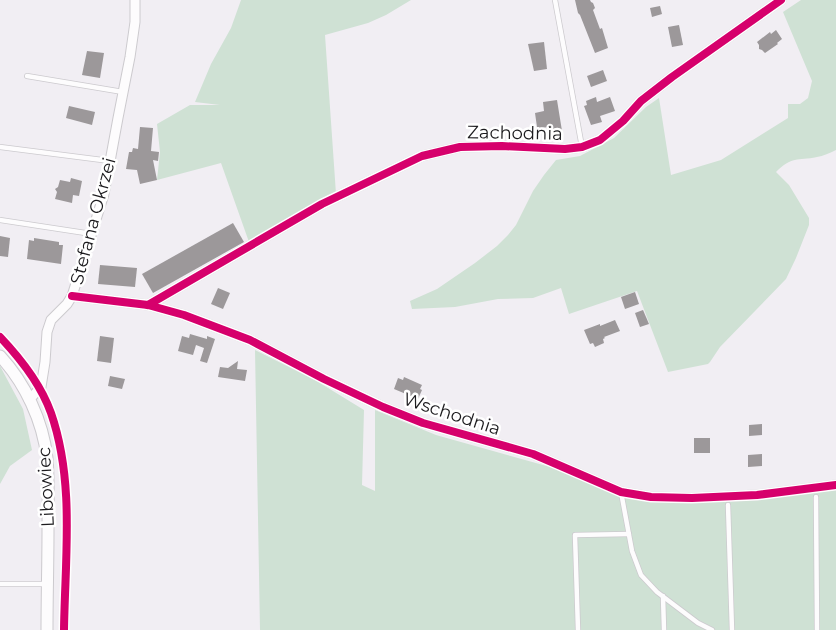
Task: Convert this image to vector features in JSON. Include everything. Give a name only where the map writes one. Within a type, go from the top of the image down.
[{"type":"street","name":"Stefana Okrzei","points":[[29,400],[41,387],[47,332],[52,320],[72,296],[104,194],[136,22],[135,0]]},
{"type":"street","name":"Zachodnia","points":[[148,305],[322,204],[422,156],[460,147],[582,148],[600,140],[623,122],[641,101],[672,77],[781,0]]},
{"type":"street","name":"Wschodnia","points":[[72,296],[148,305],[184,315],[250,340],[324,380],[383,407],[423,423],[533,454],[621,492],[651,497],[692,498],[757,495],[836,485]]},
{"type":"street","name":"Libowiec","points":[[0,356],[10,367],[35,411],[47,458],[47,630]]},
{"type":"lane","points":[[555,0],[582,148]]},
{"type":"lane","points":[[27,76],[123,92]]},
{"type":"lane","points":[[0,146],[110,160]]},
{"type":"lane","points":[[0,220],[92,234]]},
{"type":"lane","points":[[621,492],[632,551],[641,575],[663,596],[698,623],[712,630]]},
{"type":"lane","points":[[816,497],[817,630]]},
{"type":"lane","points":[[728,505],[732,630]]},
{"type":"lane","points":[[578,630],[574,535],[629,534]]},
{"type":"lane","points":[[0,584],[48,584]]},
{"type":"lane","points":[[663,596],[664,630]]},
{"type":"green space","points":[[241,0],[411,0],[368,23],[325,35],[336,194],[249,242],[221,163],[157,180],[160,152],[157,124],[190,105],[220,105],[195,102],[211,64],[231,28]]},
{"type":"green space","points":[[801,0],[836,0],[836,150],[819,157],[791,161],[776,172],[789,185],[809,218],[809,225],[786,279],[720,347],[708,364],[668,372],[637,291],[569,314],[561,288],[533,298],[498,299],[455,307],[412,309],[410,301],[437,289],[475,263],[508,235],[516,225],[533,191],[556,160],[580,156],[614,138],[646,107],[659,98],[671,175],[721,160],[788,118],[788,104],[800,104],[808,98],[812,81],[783,12]]},
{"type":"green space","points":[[255,350],[315,380],[364,410],[362,485],[375,491],[375,410],[436,435],[561,470],[632,497],[748,500],[836,490],[836,630],[260,630]]},
{"type":"green space","points":[[0,366],[23,409],[32,450],[10,466],[0,484]]},
{"type":"building","points":[[575,0],[590,0],[593,3],[595,8],[593,10],[600,29],[602,28],[608,48],[595,53],[578,13]]},
{"type":"building","points":[[660,6],[662,14],[652,17],[650,8]]},
{"type":"building","points":[[679,25],[683,45],[672,47],[668,27]]},
{"type":"building","points":[[776,30],[782,39],[778,44],[765,53],[759,49],[757,42],[770,32],[771,34]]},
{"type":"building","points":[[544,42],[547,69],[534,71],[528,44]]},
{"type":"building","points":[[87,51],[104,53],[100,78],[82,75]]},
{"type":"building","points":[[603,70],[607,81],[591,87],[587,76]]},
{"type":"building","points":[[596,97],[597,102],[610,97],[615,111],[600,116],[602,122],[591,125],[584,106],[587,105],[586,101]]},
{"type":"building","points":[[557,100],[562,131],[551,133],[550,127],[537,127],[535,113],[544,111],[543,102]]},
{"type":"building","points":[[69,106],[95,112],[92,125],[66,118]]},
{"type":"building","points":[[140,127],[153,128],[151,151],[159,152],[158,161],[153,160],[157,180],[140,184],[137,170],[126,169],[129,152],[132,152],[133,148],[138,149]]},
{"type":"building","points":[[71,178],[82,181],[79,196],[73,195],[72,203],[55,199],[57,192],[55,189],[58,187],[60,180],[70,182]]},
{"type":"building","points":[[233,223],[244,242],[153,293],[142,274]]},
{"type":"building","points":[[0,236],[10,238],[8,257],[0,256]]},
{"type":"building","points":[[34,238],[59,242],[59,245],[63,245],[61,264],[27,259],[29,240],[34,241]]},
{"type":"building","points":[[100,265],[137,268],[135,287],[98,284]]},
{"type":"building","points":[[218,288],[230,293],[223,309],[211,304]]},
{"type":"building","points":[[635,292],[639,304],[625,309],[621,297]]},
{"type":"building","points":[[643,310],[649,324],[640,327],[635,313]]},
{"type":"building","points":[[615,320],[620,331],[604,337],[604,343],[595,347],[593,343],[590,344],[584,330]]},
{"type":"building","points":[[190,334],[207,339],[207,336],[215,339],[207,363],[200,361],[204,348],[196,345],[193,355],[178,351],[182,336],[189,338]]},
{"type":"building","points":[[100,336],[114,338],[111,363],[97,361]]},
{"type":"building","points":[[238,361],[237,369],[247,370],[245,381],[218,377],[220,367],[228,368]]},
{"type":"building","points":[[110,376],[125,379],[122,389],[108,386]]},
{"type":"building","points":[[404,377],[422,385],[418,399],[394,389],[398,378],[403,380]]},
{"type":"building","points":[[762,424],[762,435],[749,436],[749,425]]},
{"type":"building","points":[[694,438],[710,438],[710,453],[694,453]]},
{"type":"building","points":[[762,454],[762,466],[748,467],[748,455]]},
{"type":"cycle path","points":[[148,305],[322,204],[422,156],[460,147],[502,146],[565,149],[582,147],[600,140],[623,121],[641,101],[672,77],[781,0]]},
{"type":"cycle path","points":[[72,296],[148,305],[184,315],[250,340],[324,379],[383,407],[423,423],[533,454],[621,492],[651,497],[692,498],[757,495],[836,485]]},
{"type":"cycle path","points":[[0,337],[22,363],[42,392],[51,413],[58,439],[63,466],[67,520],[64,630]]}]
